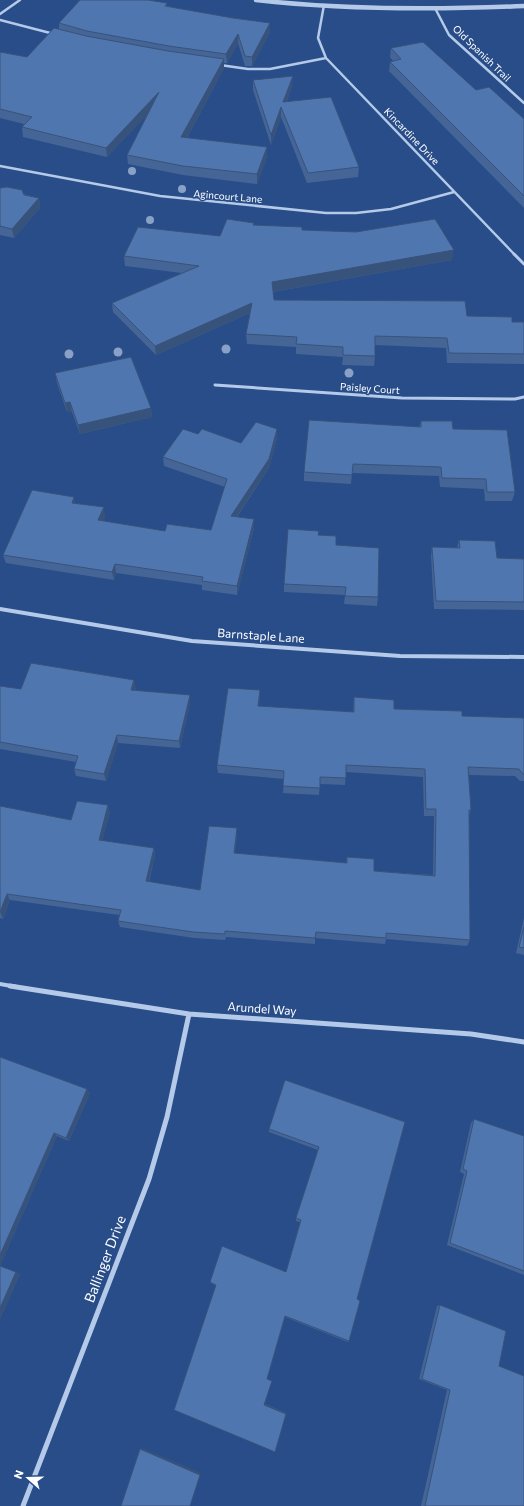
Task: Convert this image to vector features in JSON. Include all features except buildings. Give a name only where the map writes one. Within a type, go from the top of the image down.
[{"type":"street","points":[[0,14],[20,0]]},
{"type":"street","points":[[256,0],[324,6],[436,10],[524,6]]},
{"type":"street","name":"Kincardine Drive","points":[[324,6],[318,38],[326,58],[524,264]]},
{"type":"street","name":"Old Spanish Trail","points":[[436,10],[449,35],[524,103]]},
{"type":"street","points":[[0,20],[59,35]]},
{"type":"street","points":[[216,65],[248,69],[270,69],[326,58]]},
{"type":"street","name":"Agincourt Lane","points":[[0,166],[160,196],[326,213],[356,213],[391,209],[454,192]]},
{"type":"street","name":"Paisley Court","points":[[215,385],[402,398],[524,398]]},
{"type":"street","name":"Barnstaple Lane","points":[[0,609],[192,641],[400,656],[524,657]]},
{"type":"street","name":"Arundel Way","points":[[0,984],[190,1014],[471,1034],[524,1042]]},
{"type":"street","name":"Ballinger Drive","points":[[23,1506],[149,1179],[167,1117],[190,1014]]}]
